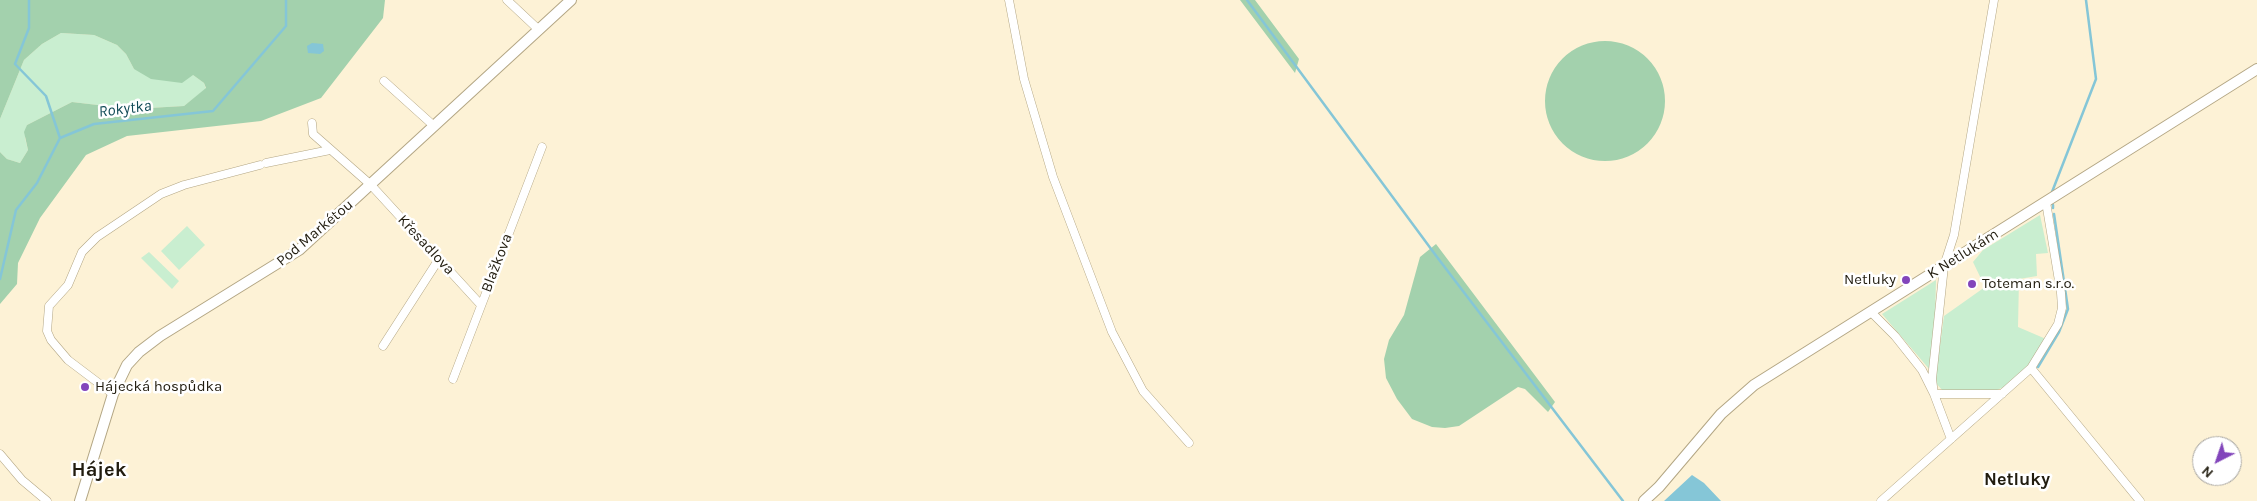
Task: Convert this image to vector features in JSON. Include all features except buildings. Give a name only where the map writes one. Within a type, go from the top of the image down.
[{"type":"street","points":[[507,0],[539,30]]},
{"type":"street","name":"Pod Markétou","points":[[80,501],[113,394],[127,365],[139,352],[155,339],[299,250],[571,0]]},
{"type":"street","points":[[1009,0],[1024,79],[1053,177],[1112,332],[1143,390],[1189,443]]},
{"type":"street","points":[[1934,394],[1932,379],[1944,266],[1955,226],[1994,0]]},
{"type":"street","name":"K Netlukám","points":[[1644,501],[1660,487],[1721,414],[1744,393],[2257,69]]},
{"type":"street","points":[[384,81],[434,126]]},
{"type":"street","name":"Křesadlova","points":[[312,122],[313,134],[371,185],[481,305]]},
{"type":"street","name":"Blažkova","points":[[453,379],[542,147]]},
{"type":"street","points":[[113,394],[68,360],[56,347],[47,331],[49,306],[68,285],[82,252],[98,237],[161,194],[263,164],[330,150]]},
{"type":"street","points":[[1881,501],[2031,368],[2058,324],[2062,308],[2046,202]]},
{"type":"street","points":[[383,346],[439,259]]},
{"type":"street","points":[[1871,312],[1895,336],[1922,370],[1934,394],[1951,439]]},
{"type":"street","points":[[2031,368],[2140,501]]},
{"type":"street","points":[[1934,394],[2002,394]]},
{"type":"street","points":[[0,454],[22,480],[47,501]]},
{"type":"green space","points":[[0,0],[385,0],[383,18],[321,98],[261,121],[127,136],[86,155],[40,218],[18,263],[17,284],[0,304],[0,152],[7,159],[20,163],[28,150],[24,132],[27,125],[72,102],[132,109],[184,106],[206,88],[204,83],[193,75],[182,83],[151,79],[134,69],[126,54],[117,45],[94,35],[61,33],[42,44],[24,60],[0,119]]},
{"type":"green space","points":[[1240,0],[1255,0],[1299,59],[1295,73]]},
{"type":"green space","points":[[61,33],[94,35],[117,45],[126,54],[134,69],[193,75],[204,83],[206,89],[184,106],[132,109],[72,102],[27,125],[25,138],[28,150],[20,163],[7,159],[0,152],[0,119],[24,60],[42,44]]},
{"type":"green space","points":[[1605,41],[1628,45],[1648,58],[1661,78],[1665,101],[1661,124],[1648,144],[1628,157],[1605,161],[1582,157],[1562,144],[1549,124],[1545,101],[1549,78],[1562,58],[1582,45]]},
{"type":"green space","points":[[2040,215],[2048,253],[2036,254],[2037,276],[2019,279],[2018,327],[2046,339],[2026,369],[2006,386],[1997,390],[1943,391],[1935,382],[1944,316],[1985,287],[1973,262],[1983,250]]},
{"type":"green space","points":[[187,226],[205,245],[179,270],[161,251]]},
{"type":"green space","points":[[1436,244],[1555,402],[1548,412],[1525,389],[1518,387],[1459,426],[1432,427],[1412,419],[1397,399],[1386,378],[1384,359],[1389,340],[1404,315],[1420,257]]},
{"type":"green space","points":[[149,252],[179,281],[172,289],[141,258]]},
{"type":"green space","points":[[1936,280],[1935,323],[1930,370],[1882,314]]},
{"type":"water","points":[[312,43],[323,44],[324,51],[320,54],[308,53],[307,46]]},
{"type":"water","points":[[1692,475],[1704,483],[1721,501],[1664,501]]},
{"type":"waterway","points":[[29,0],[29,28],[15,64],[46,96],[60,138]]},
{"type":"waterway","name":"Rokytka","points":[[0,279],[16,210],[37,183],[60,138],[94,124],[213,111],[286,26],[286,0]]},
{"type":"waterway","points":[[1247,0],[1437,257],[1623,501]]},
{"type":"waterway","points":[[2052,192],[2096,79],[2086,0]]},
{"type":"waterway","points":[[2038,367],[2059,332],[2068,309],[2054,214]]},
{"type":"place","name":"Netluky","points":[[1906,280]]},
{"type":"place","name":"Toteman s.r.o.","points":[[1972,284]]},
{"type":"place","name":"Hájecká hospůdka","points":[[85,387]]},
{"type":"district","name":"Hájek","points":[[99,470]]},
{"type":"district","name":"Netluky","points":[[2017,480]]}]
